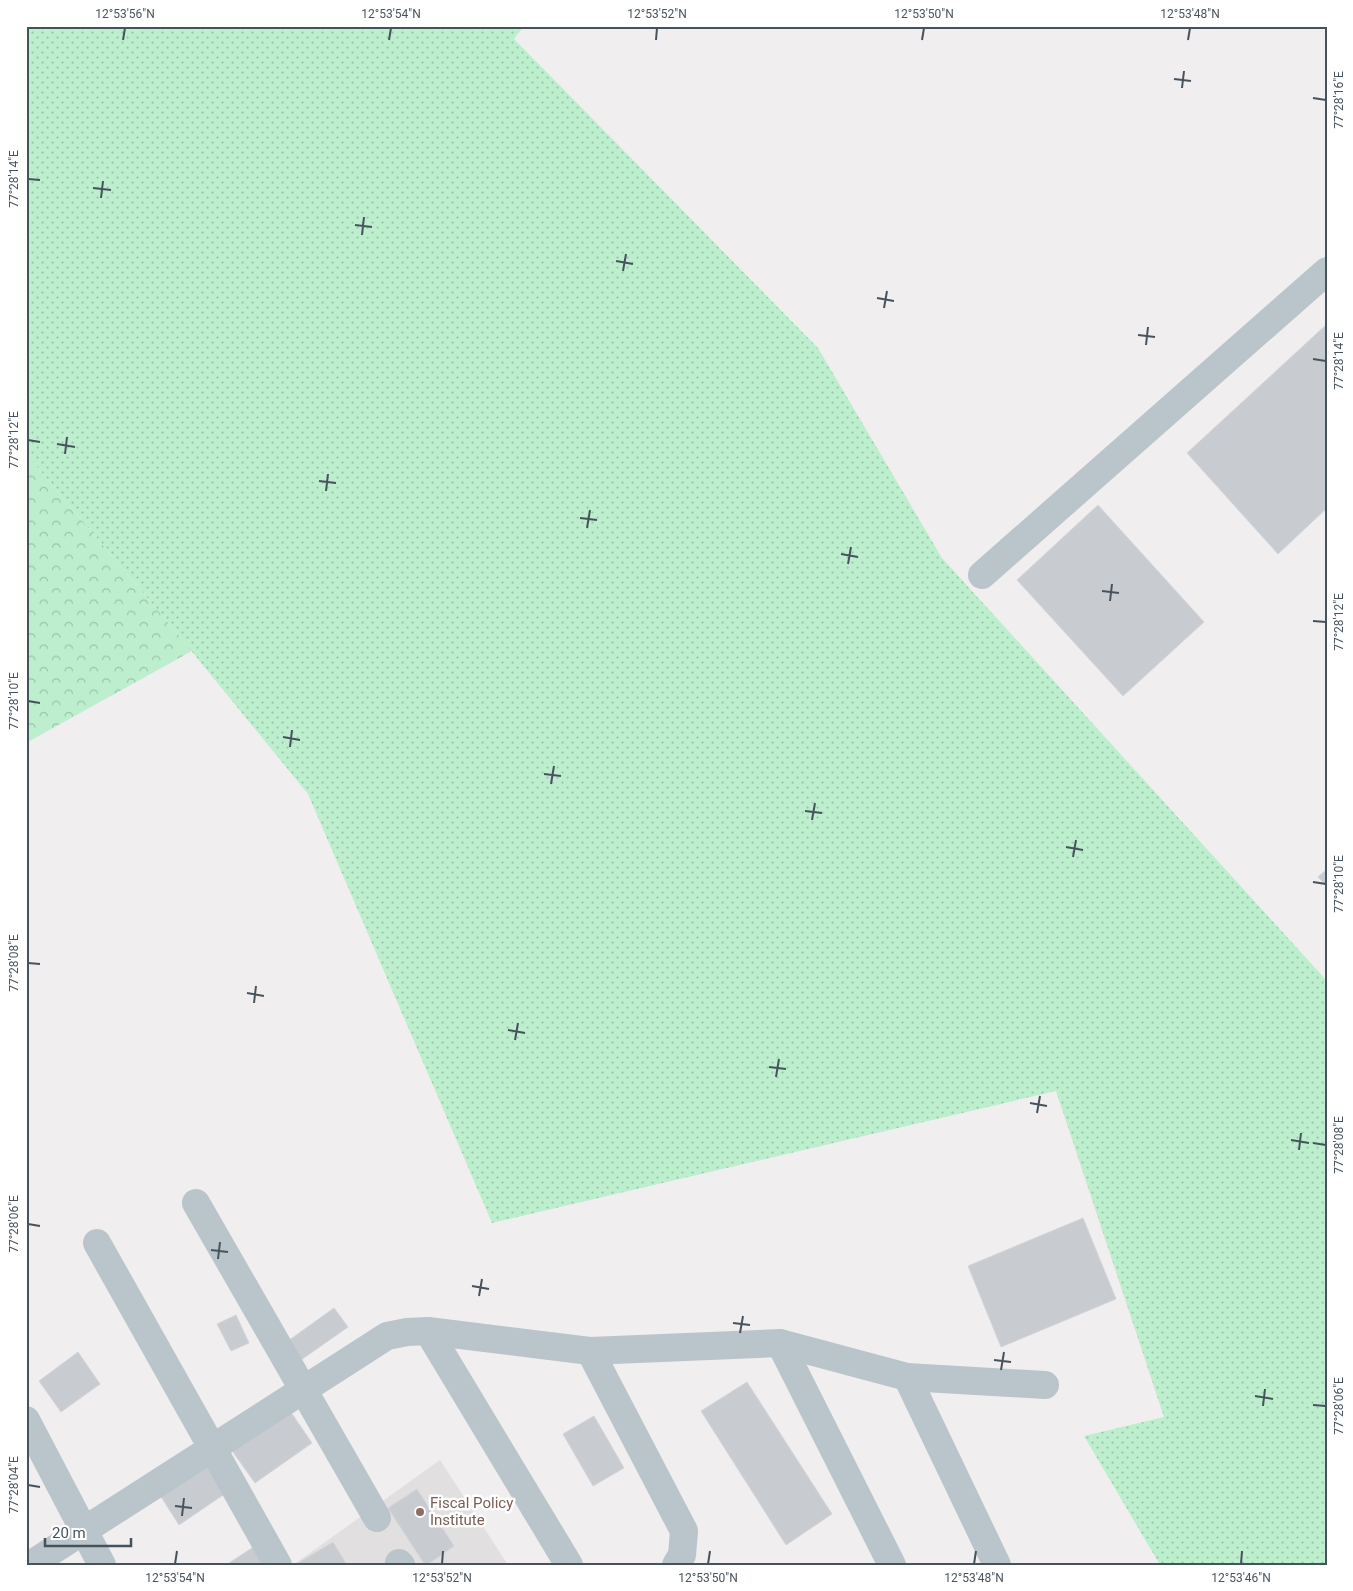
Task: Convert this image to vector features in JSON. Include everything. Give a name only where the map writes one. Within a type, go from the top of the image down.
[{"type":"street","points":[[982,575],[1327,271]]},
{"type":"street","points":[[196,1203],[377,1518]]},
{"type":"street","points":[[97,1243],[278,1565]]},
{"type":"street","points":[[428,1331],[569,1565]]},
{"type":"street","points":[[30,1565],[387,1336],[407,1332],[428,1331],[590,1351],[780,1343],[907,1377],[1045,1385]]},
{"type":"street","points":[[780,1343],[892,1565]]},
{"type":"street","points":[[590,1351],[684,1531],[682,1555],[676,1565]]},
{"type":"street","points":[[907,1377],[997,1565]]},
{"type":"street","points":[[26,1420],[102,1565]]},
{"type":"shaded area","name":"Fiscal Policy Institute","points":[[440,1460],[508,1565],[293,1565]]},
{"type":"green space","points":[[26,26],[524,26],[514,39],[818,348],[942,558],[1327,981],[1327,1565],[1160,1565],[1084,1436],[1164,1417],[1056,1091],[492,1223],[308,794],[171,626],[26,454]]},
{"type":"green space","points":[[26,454],[192,651],[26,743]]},
{"type":"building","points":[[1327,324],[1327,508],[1278,554],[1187,453]]},
{"type":"building","points":[[1098,505],[1204,622],[1123,696],[1017,580]]},
{"type":"building","points":[[1327,869],[1327,887],[1318,877]]},
{"type":"building","points":[[1083,1218],[1116,1299],[1001,1347],[968,1266]]},
{"type":"building","points":[[334,1308],[348,1327],[301,1360],[288,1341]]},
{"type":"building","points":[[236,1315],[249,1343],[231,1351],[217,1324]]},
{"type":"building","points":[[78,1352],[100,1384],[61,1412],[39,1381]]},
{"type":"building","points":[[747,1382],[832,1514],[786,1545],[701,1411]]},
{"type":"building","points":[[286,1405],[312,1443],[255,1483],[228,1445]]},
{"type":"building","points":[[594,1416],[624,1468],[593,1486],[563,1434]]},
{"type":"building","points":[[205,1460],[226,1493],[179,1525],[158,1492]]},
{"type":"building","points":[[417,1489],[454,1546],[427,1565],[425,1565],[388,1508]]},
{"type":"building","points":[[333,1542],[347,1565],[295,1565]]},
{"type":"building","points":[[255,1546],[266,1565],[226,1565]]},
{"type":"place","name":"Fiscal Policy Institute","points":[[420,1512]]}]
